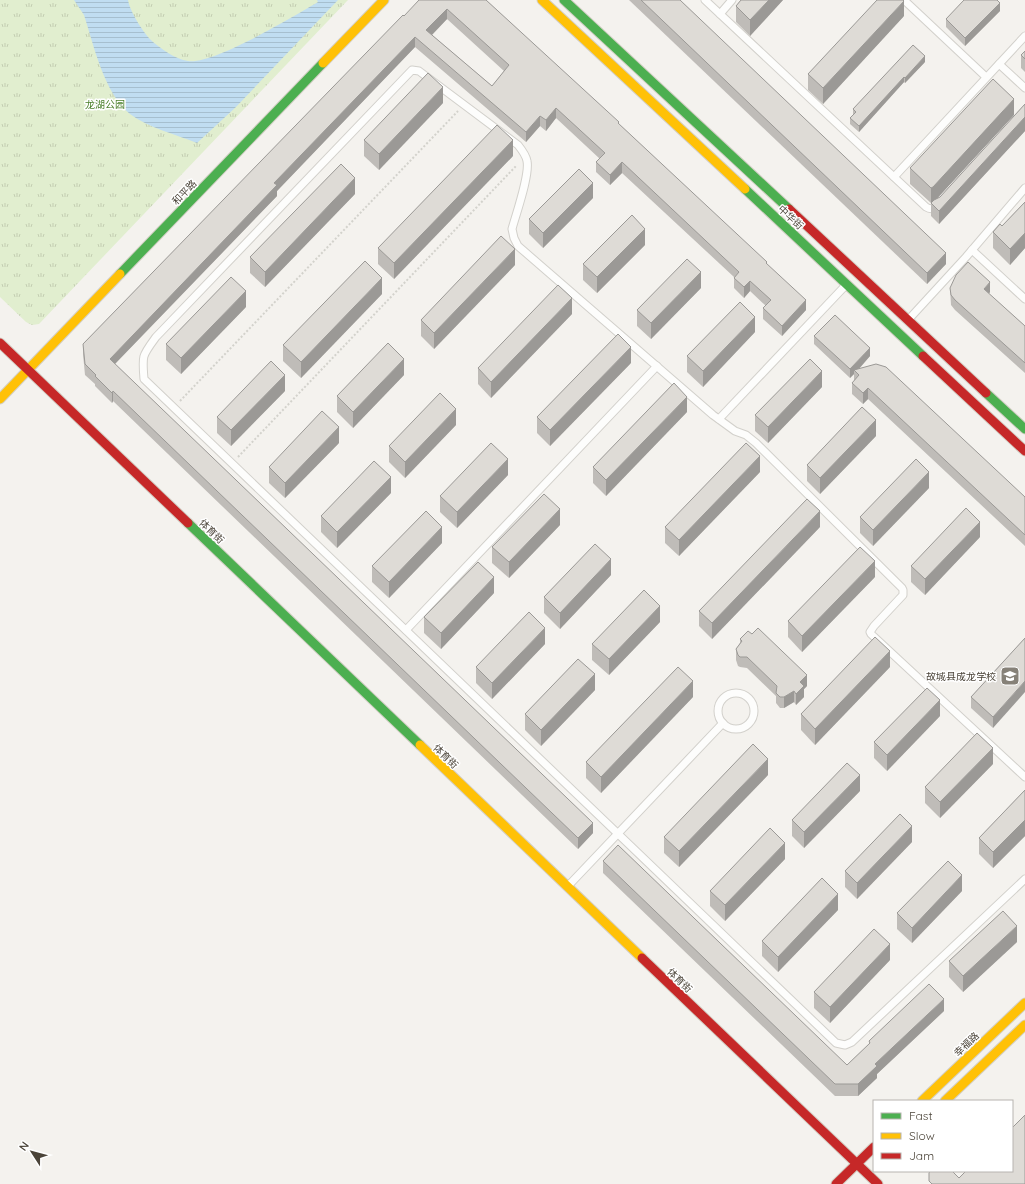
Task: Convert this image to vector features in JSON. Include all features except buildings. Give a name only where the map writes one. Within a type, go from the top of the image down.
[{"type":"street","name":"和平路","points":[[0,399],[384,0]]},
{"type":"street","name":"中华街","points":[[542,0],[1025,450]]},
{"type":"street","name":"中华街","points":[[564,0],[1025,430]]},
{"type":"street","name":"体育街","points":[[0,343],[878,1184]]},
{"type":"street","name":"幸福路","points":[[923,1100],[1025,1003]]},
{"type":"street","points":[[946,1100],[1025,1025]]},
{"type":"street","points":[[836,1184],[873,1148]]},
{"type":"lane","points":[[705,0],[926,207],[930,209],[936,207],[947,196]]},
{"type":"lane","points":[[720,14],[732,0]]},
{"type":"lane","points":[[904,0],[986,77]]},
{"type":"lane","points":[[894,177],[1025,36]]},
{"type":"lane","points":[[999,64],[1025,88]]},
{"type":"lane","points":[[1025,777],[871,634],[870,632],[874,626],[903,595],[902,588],[756,443],[746,435],[735,431],[718,419],[518,246],[512,229],[527,173],[528,163],[526,156],[518,145],[419,71],[412,70],[162,331],[142,358],[144,379],[836,1043],[845,1045],[852,1042],[1025,879]]},
{"type":"lane","points":[[908,320],[972,250],[1025,188]]},
{"type":"lane","points":[[972,250],[1025,299]]},
{"type":"lane","points":[[718,419],[847,284]]},
{"type":"lane","points":[[406,630],[657,366]]},
{"type":"lane","points":[[733,693],[739,693],[750,698],[754,710],[750,721],[745,726],[730,728],[723,723],[718,710],[722,700],[733,693]]},
{"type":"lane","points":[[568,887],[723,723]]},
{"type":"path","points":[[174,408],[464,104]]},
{"type":"path","points":[[232,463],[526,156]]},
{"type":"green space","name":"龙湖公园","points":[[0,0],[348,0],[39,324],[32,325],[26,322],[0,297]]},
{"type":"water","points":[[74,0],[128,0],[134,16],[149,38],[169,54],[188,61],[200,60],[234,48],[291,18],[318,2],[317,0],[338,0],[236,107],[197,143],[137,119],[121,105],[107,82],[96,54],[84,15]]},
{"type":"traffic: fast","points":[[564,0],[789,209]]},
{"type":"traffic: fast","points":[[120,274],[323,63]]},
{"type":"traffic: fast","points":[[745,189],[923,356]]},
{"type":"traffic: fast","points":[[986,393],[1025,429]]},
{"type":"traffic: fast","points":[[188,523],[420,745]]},
{"type":"traffic: slow","points":[[323,63],[384,0]]},
{"type":"traffic: slow","points":[[542,0],[745,189]]},
{"type":"traffic: slow","points":[[0,399],[120,274]]},
{"type":"traffic: slow","points":[[420,745],[642,958]]},
{"type":"traffic: slow","points":[[923,1100],[1025,1003]]},
{"type":"traffic: slow","points":[[946,1100],[1025,1025]]},
{"type":"traffic: jam","points":[[789,209],[986,393]]},
{"type":"traffic: jam","points":[[0,343],[188,523]]},
{"type":"traffic: jam","points":[[923,356],[1025,451]]},
{"type":"traffic: jam","points":[[642,958],[878,1184]]},
{"type":"traffic: jam","points":[[836,1184],[873,1148]]},
{"type":"place","name":"故城县成龙学校","points":[[1010,676]]}]
